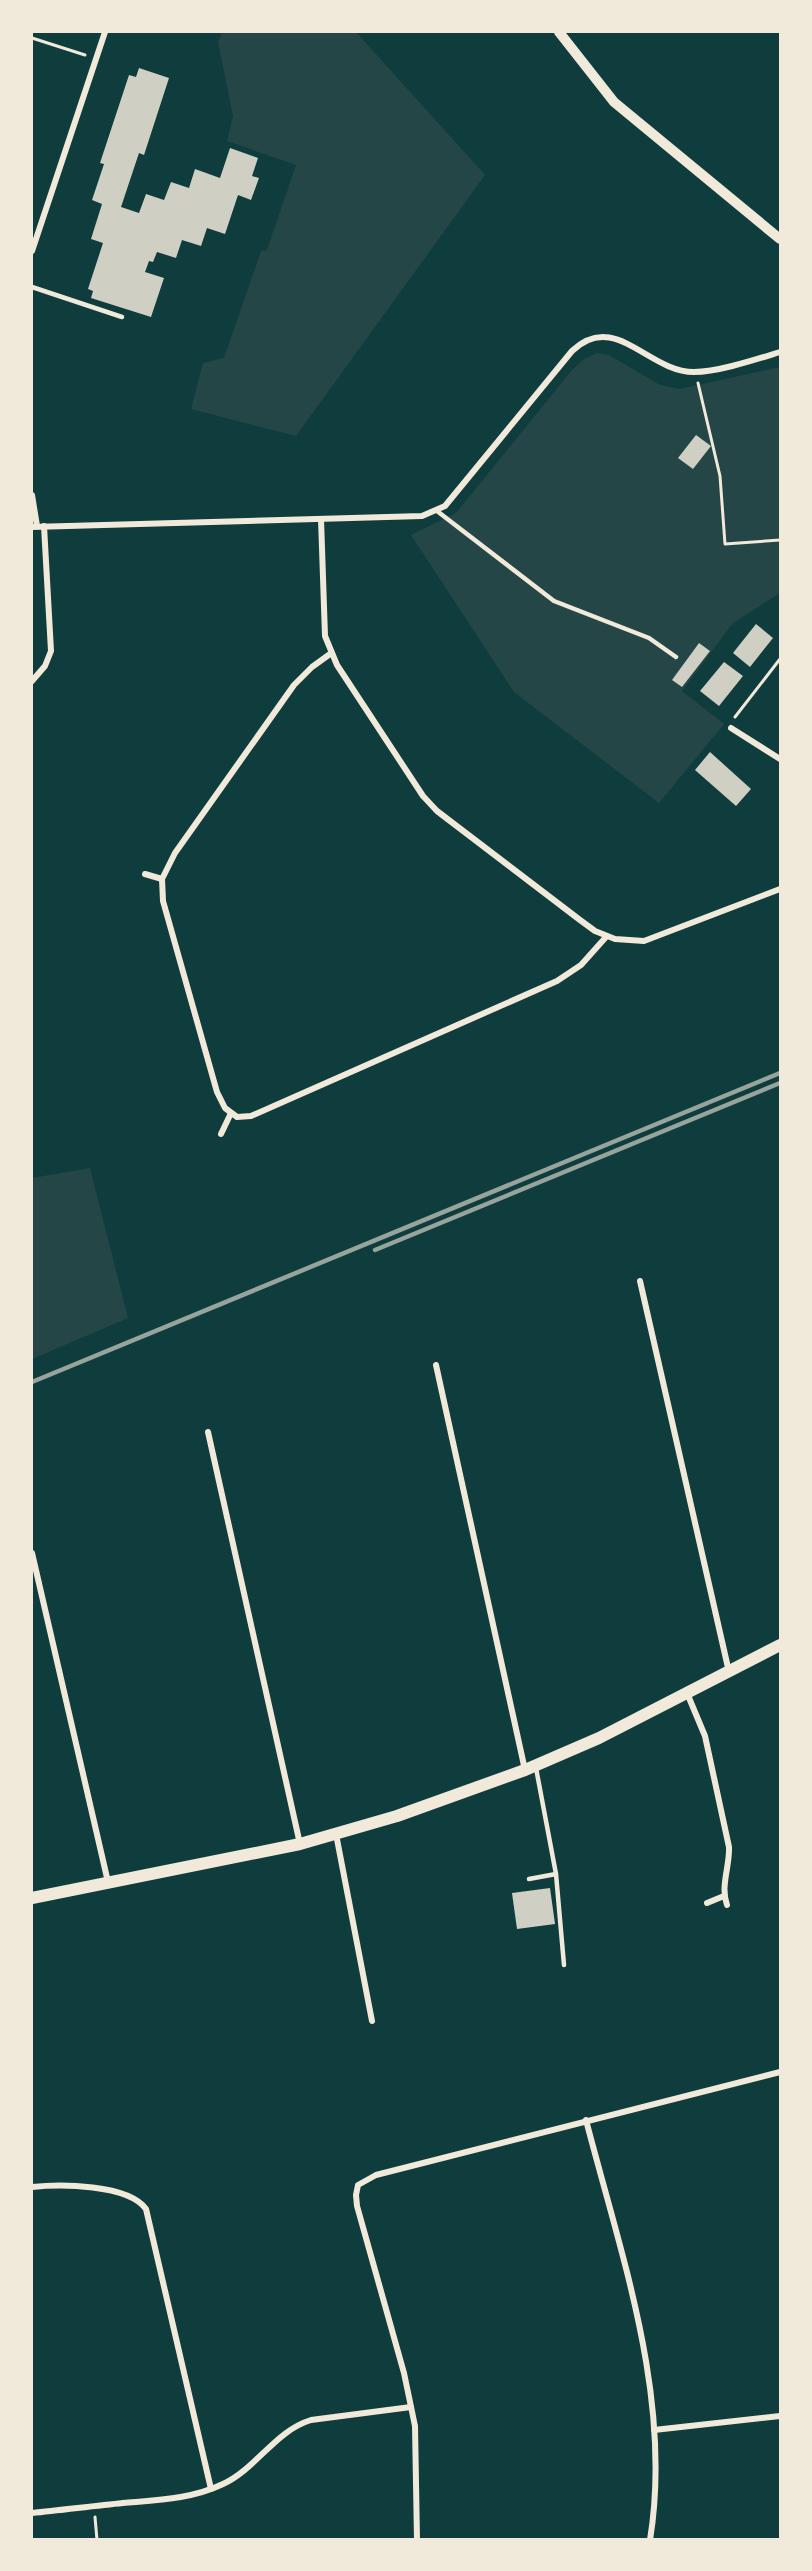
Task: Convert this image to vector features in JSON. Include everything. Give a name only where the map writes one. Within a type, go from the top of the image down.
[{"type":"main road","points":[[32,1898],[300,1844],[427,1806],[530,1768],[624,1726],[780,1645]]},
{"type":"street","points":[[32,250],[105,32]]},
{"type":"street","points":[[559,32],[614,102],[780,239]]},
{"type":"street","points":[[37,526],[411,518],[430,515],[452,498],[572,351],[587,339],[610,337],[670,367],[695,372],[780,352]]},
{"type":"street","points":[[32,495],[51,651],[45,666],[32,681]]},
{"type":"street","points":[[321,519],[325,636],[330,654],[427,801],[580,920],[606,937],[629,942],[644,941],[780,889]]},
{"type":"street","points":[[330,654],[312,667],[294,685],[174,853],[162,879],[163,901],[217,1092],[231,1113],[237,1117],[251,1116],[557,981],[581,965],[606,937]]},
{"type":"street","points":[[731,728],[780,759]]},
{"type":"street","points":[[145,874],[162,879]]},
{"type":"street","points":[[221,1134],[231,1113]]},
{"type":"street","points":[[640,1281],[729,1672]]},
{"type":"street","points":[[436,1365],[530,1768]]},
{"type":"street","points":[[208,1432],[300,1844]]},
{"type":"street","points":[[32,1552],[108,1883]]},
{"type":"street","points":[[687,1694],[705,1736],[729,1847],[730,1863],[724,1886],[727,1905]]},
{"type":"street","points":[[336,1834],[372,2021]]},
{"type":"street","points":[[707,1903],[724,1896]]},
{"type":"street","points":[[417,2540],[416,2440],[411,2408],[357,2206],[358,2185],[376,2175],[780,2072]]},
{"type":"street","points":[[586,2120],[639,2324],[646,2361],[654,2430],[656,2501],[650,2540]]},
{"type":"street","points":[[32,2187],[62,2184],[127,2195],[139,2200],[146,2209],[211,2489]]},
{"type":"street","points":[[32,2513],[176,2498],[211,2489],[242,2473],[285,2433],[300,2424],[311,2420],[411,2408]]},
{"type":"street","points":[[654,2430],[780,2416]]},
{"type":"lane","points":[[32,287],[122,317]]},
{"type":"lane","points":[[437,511],[554,601],[649,638],[676,657]]},
{"type":"lane","points":[[530,1768],[556,1874],[564,1965]]},
{"type":"lane","points":[[529,1879],[556,1874]]},
{"type":"path","points":[[32,38],[96,59]]},
{"type":"path","points":[[695,372],[720,476],[725,544],[780,540]]},
{"type":"path","points":[[731,728],[728,726],[780,659]]},
{"type":"path","points":[[94,2506],[97,2540]]},
{"type":"shaded area","points":[[222,32],[356,32],[485,175],[296,436],[191,409],[203,363],[224,358],[261,251],[267,250],[296,165],[227,141],[233,116],[218,42]]},
{"type":"shaded area","points":[[597,353],[609,355],[660,385],[680,389],[780,367],[780,593],[733,623],[682,691],[724,724],[659,803],[514,692],[411,535],[456,513],[572,370],[584,359]]},
{"type":"shaded area","points":[[90,1168],[128,1318],[32,1359],[32,1178]]},
{"type":"building","points":[[139,68],[169,78],[144,155],[139,153],[121,207],[139,213],[146,194],[164,200],[171,182],[189,188],[195,169],[220,178],[230,148],[258,158],[252,176],[259,178],[251,200],[238,195],[225,234],[207,228],[201,246],[182,240],[176,258],[157,252],[153,262],[149,261],[145,272],[164,278],[151,317],[91,298],[93,291],[88,289],[103,243],[91,239],[102,204],[92,200],[104,164],[100,163],[129,75],[136,77]]},
{"type":"building","points":[[696,435],[711,446],[693,469],[678,458]]},
{"type":"building","points":[[756,624],[773,638],[750,667],[733,653]]},
{"type":"building","points":[[699,643],[710,651],[682,687],[672,680]]},
{"type":"building","points":[[724,662],[743,676],[719,706],[700,691]]},
{"type":"building","points":[[710,752],[751,789],[736,806],[695,770]]},
{"type":"building","points":[[550,1888],[555,1924],[517,1929],[512,1893]]},
{"type":"railway","points":[[32,1382],[780,1073]]},
{"type":"railway","points":[[375,1250],[780,1083]]}]
